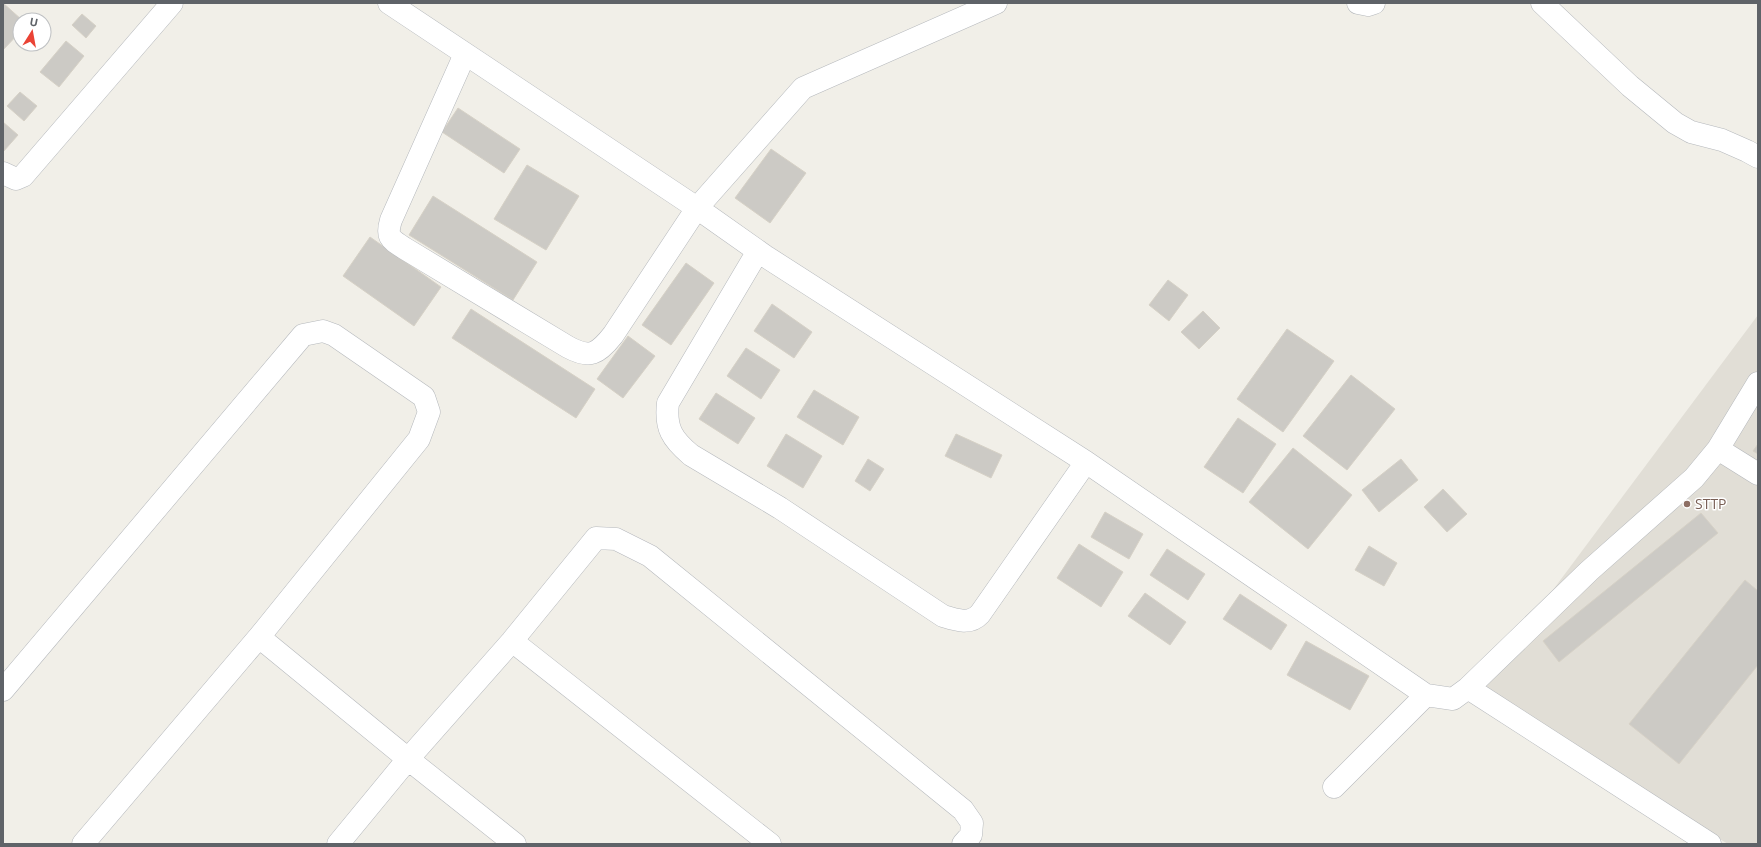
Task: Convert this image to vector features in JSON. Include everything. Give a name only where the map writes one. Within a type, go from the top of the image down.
[{"type":"street","points":[[3,173],[16,179],[23,176],[172,3]]},
{"type":"street","points":[[389,3],[697,208],[758,251],[1086,462],[1426,695],[1453,699],[1468,688],[1589,571],[1694,478],[1718,449],[1758,383]]},
{"type":"street","points":[[465,54],[391,220],[388,235],[395,243],[568,347],[584,354],[589,354],[599,351],[613,335],[697,208],[803,88],[996,3]]},
{"type":"street","points":[[1358,3],[1368,5],[1374,3]]},
{"type":"street","points":[[1542,3],[1630,86],[1675,123],[1691,132],[1722,140],[1758,157]]},
{"type":"street","points":[[758,251],[668,403],[667,422],[671,432],[678,444],[691,455],[780,508],[944,616],[962,621],[972,620],[980,614],[1086,462]]},
{"type":"street","points":[[3,690],[303,335],[323,331],[334,335],[417,391],[424,398],[428,405],[429,412],[419,440],[260,637],[83,844]]},
{"type":"street","points":[[1718,449],[1758,474]]},
{"type":"street","points":[[338,844],[408,759],[512,641],[596,538],[616,539],[650,556],[962,810],[972,823],[971,834],[963,844]]},
{"type":"street","points":[[260,637],[408,759],[515,844]]},
{"type":"street","points":[[512,641],[770,844]]},
{"type":"street","points":[[1468,688],[1710,844]]},
{"type":"street","points":[[1334,787],[1426,695]]},
{"type":"shaded area","name":"STTP","points":[[1758,315],[1758,844],[1728,844],[1476,693]]},
{"type":"building","points":[[3,3],[13,12],[12,40],[3,50]]},
{"type":"building","points":[[82,14],[96,26],[86,38],[72,25]]},
{"type":"building","points":[[66,41],[84,56],[59,87],[40,72]]},
{"type":"building","points":[[20,92],[37,106],[24,121],[7,106]]},
{"type":"building","points":[[458,108],[520,149],[504,173],[442,132]]},
{"type":"building","points":[[3,122],[18,135],[3,152]]},
{"type":"building","points":[[771,149],[806,173],[770,223],[735,198]]},
{"type":"building","points":[[527,165],[579,196],[546,250],[494,219]]},
{"type":"building","points":[[433,196],[537,262],[513,300],[409,235]]},
{"type":"building","points":[[370,237],[441,287],[414,326],[343,276]]},
{"type":"building","points":[[686,263],[714,283],[671,345],[642,325]]},
{"type":"building","points":[[1168,280],[1188,295],[1169,321],[1149,305]]},
{"type":"building","points":[[772,304],[812,332],[794,358],[754,331]]},
{"type":"building","points":[[471,309],[595,389],[576,418],[452,338]]},
{"type":"building","points":[[1203,311],[1220,328],[1199,349],[1181,332]]},
{"type":"building","points":[[1287,329],[1334,361],[1283,432],[1237,399]]},
{"type":"building","points":[[628,336],[655,356],[623,398],[597,379]]},
{"type":"building","points":[[746,348],[780,370],[761,399],[727,376]]},
{"type":"building","points":[[1351,375],[1395,409],[1347,470],[1303,436]]},
{"type":"building","points":[[814,390],[859,417],[843,445],[797,417]]},
{"type":"building","points":[[716,393],[755,418],[738,444],[699,419]]},
{"type":"building","points":[[1238,418],[1276,444],[1243,493],[1204,467]]},
{"type":"building","points":[[786,434],[822,456],[803,488],[767,466]]},
{"type":"building","points":[[956,434],[1002,455],[991,478],[945,456]]},
{"type":"building","points":[[1758,444],[1758,454],[1753,451]]},
{"type":"building","points":[[1293,448],[1352,495],[1308,549],[1249,502]]},
{"type":"building","points":[[868,459],[884,469],[870,491],[855,481]]},
{"type":"building","points":[[1401,459],[1418,480],[1379,512],[1362,490]]},
{"type":"building","points":[[1443,489],[1467,514],[1447,532],[1424,507]]},
{"type":"building","points":[[1105,512],[1143,534],[1129,559],[1091,537]]},
{"type":"building","points":[[1701,513],[1718,533],[1559,662],[1543,641]]},
{"type":"building","points":[[1079,544],[1123,572],[1101,607],[1057,578]]},
{"type":"building","points":[[1369,546],[1397,563],[1384,586],[1355,570]]},
{"type":"building","points":[[1167,549],[1205,574],[1188,600],[1150,575]]},
{"type":"building","points":[[1745,580],[1758,591],[1758,665],[1679,764],[1629,724]]},
{"type":"building","points":[[1145,593],[1186,622],[1170,645],[1128,616]]},
{"type":"building","points":[[1240,594],[1287,625],[1271,650],[1223,619]]},
{"type":"building","points":[[1306,641],[1369,676],[1350,710],[1287,675]]},
{"type":"place","name":"STTP","points":[[1687,504]]}]
